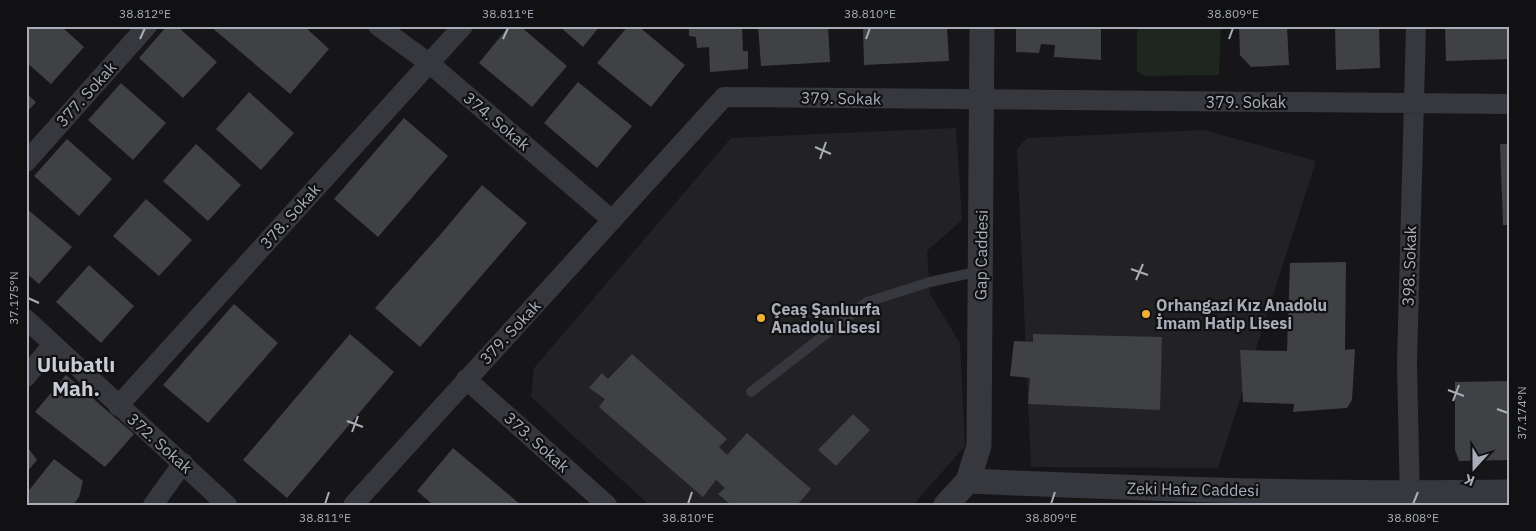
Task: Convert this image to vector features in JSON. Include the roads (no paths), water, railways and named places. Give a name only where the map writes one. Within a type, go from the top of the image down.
[{"type":"street","name":"377. Sokak","points":[[26,162],[147,26]]},
{"type":"street","name":"374. Sokak","points":[[378,26],[429,63],[612,220]]},
{"type":"street","name":"378. Sokak","points":[[118,406],[463,26]]},
{"type":"street","name":"Gap Caddesi","points":[[968,481],[979,446],[982,26]]},
{"type":"street","name":"398. Sokak","points":[[1410,499],[1407,363],[1416,26]]},
{"type":"street","name":"379. Sokak","points":[[353,505],[724,97],[1510,104]]},
{"type":"street","name":"372. Sokak","points":[[26,319],[227,505]]},
{"type":"street","points":[[26,377],[53,344]]},
{"type":"street","name":"373. Sokak","points":[[466,379],[607,505]]},
{"type":"street","points":[[152,505],[183,463]]},
{"type":"street","name":"Zeki Hafız Caddesi","points":[[968,481],[1154,497],[1410,499],[1510,492]]},
{"type":"street","points":[[946,505],[968,481]]},
{"type":"lane","points":[[751,392],[867,302],[930,282],[981,271]]},
{"type":"place","name":"Orhangazi Kız Anadolu İmam Hatip Lisesi","points":[[1146,314]]},
{"type":"place","name":"Çeaş Şanlıurfa Anadolu Lisesi","points":[[761,318]]},
{"type":"district","name":"Ulubatlı Mah.","points":[[76,376]]}]
